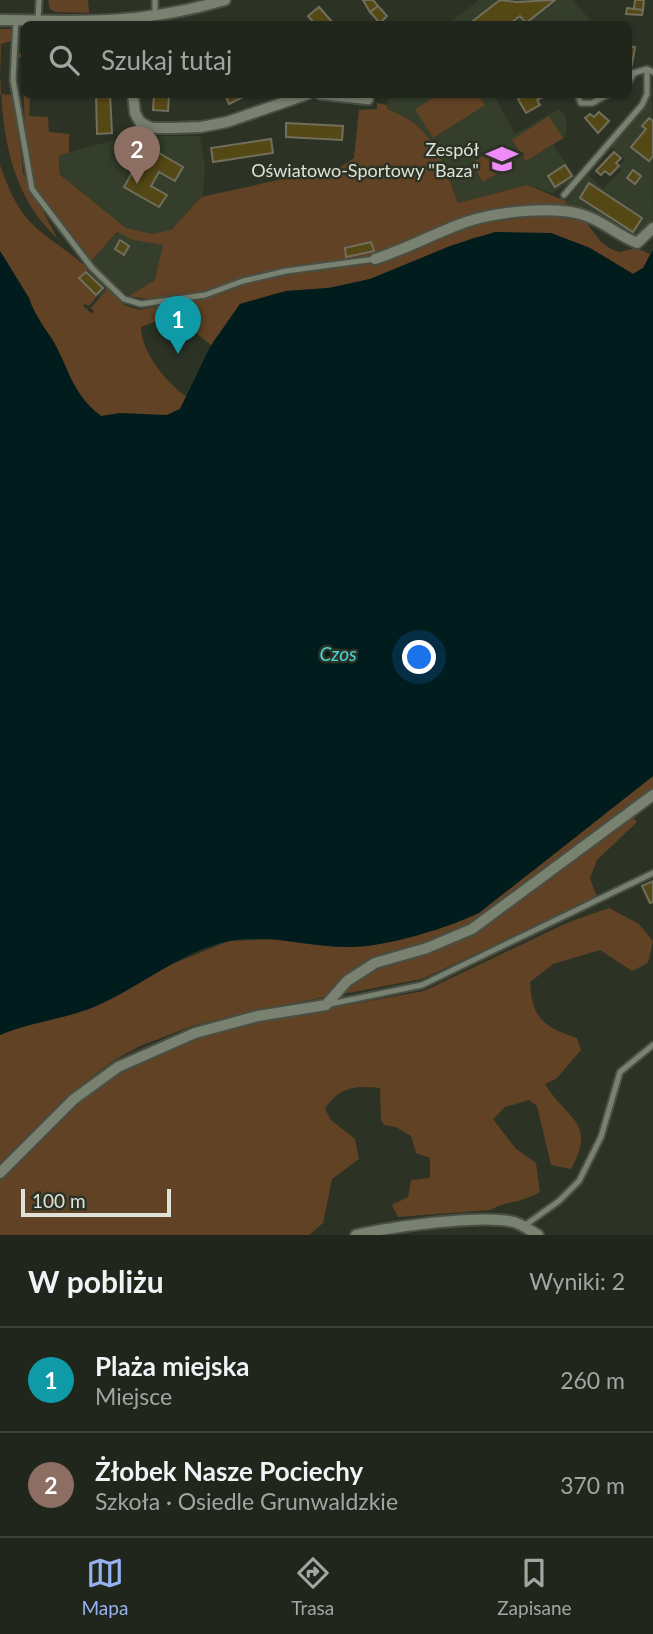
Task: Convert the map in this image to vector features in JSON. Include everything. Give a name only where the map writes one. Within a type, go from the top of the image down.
[{"type":"street","points":[[139,21],[225,0]]},
{"type":"street","points":[[0,20],[38,21]]},
{"type":"street","points":[[133,98],[135,113],[140,122],[151,128],[201,128],[296,98]]},
{"type":"street","points":[[359,98],[369,99]]},
{"type":"street","points":[[375,259],[465,222],[491,216],[544,211],[589,216],[634,242],[643,241],[653,228]]},
{"type":"street","points":[[0,1173],[94,1082],[143,1054],[195,1033],[258,1016],[326,1004],[341,986],[375,962],[427,948],[472,929],[653,794]]},
{"type":"street","points":[[356,1235],[432,1223],[497,1221],[524,1226],[538,1235]]},
{"type":"lane","points":[[38,21],[40,0]]},
{"type":"lane","points":[[155,0],[156,18]]},
{"type":"lane","points":[[16,20],[13,80],[32,189],[92,268],[124,299],[132,303],[157,303],[205,295],[243,281],[285,271],[375,259]]},
{"type":"lane","points":[[564,195],[642,105],[647,94],[650,71],[632,72]]},
{"type":"lane","points":[[579,98],[581,103],[587,104],[600,98]]},
{"type":"lane","points":[[326,1004],[422,985],[653,873]]},
{"type":"lane","points":[[524,1226],[559,1201],[579,1181],[601,1137],[620,1072],[653,1045]]},
{"type":"shaded area","points":[[48,0],[88,0],[89,13],[56,12],[50,9]]},
{"type":"shaded area","points":[[479,0],[573,0],[590,20],[588,21],[452,21]]},
{"type":"shaded area","points":[[0,29],[11,29],[11,41],[1,44],[0,71],[0,58]]},
{"type":"shaded area","points":[[652,75],[653,221],[641,238],[567,209],[566,201],[588,175],[603,188],[621,171],[619,166],[625,159],[611,147],[651,98]]},
{"type":"shaded area","points":[[1,94],[15,95],[23,173],[57,238],[38,217],[24,194],[14,169],[7,143]]},
{"type":"shaded area","points":[[24,98],[30,98],[29,116],[48,117],[49,132],[69,134],[69,153],[59,155],[59,174],[126,228],[153,234],[171,230],[201,197],[342,166],[354,158],[359,110],[377,109],[377,103],[387,105],[387,109],[416,125],[435,146],[458,203],[527,185],[566,201],[567,209],[508,210],[389,252],[252,276],[193,295],[156,300],[129,296],[155,280],[163,245],[133,240],[117,232],[91,261],[35,189],[26,148]]},
{"type":"shaded area","name":"Zespół Oświatowo-Sportowy \"Baza\"","points":[[388,98],[496,98],[515,134],[559,109],[565,114],[567,122],[565,138],[553,145],[577,179],[552,193],[527,185],[458,203],[438,149],[405,116],[387,109]]},
{"type":"shaded area","points":[[432,98],[480,98],[485,105],[433,138],[415,109]]},
{"type":"shaded area","points":[[549,116],[563,138],[526,161],[512,140]]},
{"type":"shaded area","points":[[131,136],[200,136],[205,165],[203,194],[171,230],[154,234],[126,228],[58,174],[59,155]]},
{"type":"shaded area","points":[[501,145],[512,165],[483,182],[472,163]]},
{"type":"shaded area","points":[[0,165],[8,187],[25,216],[89,269],[80,279],[97,296],[89,306],[83,306],[92,314],[94,311],[91,308],[108,288],[124,305],[139,310],[224,293],[253,281],[395,257],[472,224],[549,215],[585,221],[602,243],[613,250],[620,252],[636,248],[650,254],[643,268],[633,274],[590,248],[551,233],[475,237],[370,279],[329,288],[286,291],[240,304],[211,345],[196,333],[188,309],[141,327],[150,357],[171,384],[187,397],[180,409],[167,415],[101,416],[89,405],[70,379],[29,304],[29,298],[0,251]]},
{"type":"shaded area","points":[[117,232],[133,240],[163,245],[164,251],[155,280],[129,296],[112,283],[100,298],[79,278],[95,265],[91,261]]},
{"type":"shaded area","points":[[653,776],[653,790],[628,811],[637,822],[597,860],[590,878],[597,897],[422,979],[257,1010],[192,1026],[140,1046],[113,1061],[70,1094],[0,1163],[0,1035],[29,1023],[87,1010],[165,967],[229,941],[279,939],[352,947],[437,930],[534,870]]},
{"type":"shaded area","points":[[609,908],[639,924],[653,941],[648,963],[632,971],[600,950],[553,964],[530,982],[537,1013],[556,1030],[577,1038],[581,1050],[556,1079],[545,1084],[576,1122],[580,1131],[581,1141],[571,1169],[551,1165],[537,1106],[529,1100],[505,1107],[493,1119],[516,1149],[536,1163],[540,1192],[490,1210],[398,1217],[392,1205],[408,1197],[411,1180],[430,1178],[430,1158],[416,1153],[411,1136],[396,1127],[384,1125],[381,1120],[380,1088],[363,1087],[342,1092],[325,1109],[331,1120],[355,1139],[359,1159],[332,1179],[323,1223],[309,1235],[0,1235],[0,1179],[62,1115],[118,1072],[197,1038],[258,1021],[424,991],[569,922]]},
{"type":"water","name":"Czos","points":[[495,232],[551,233],[590,248],[633,274],[643,268],[653,250],[653,776],[479,913],[466,919],[416,936],[365,946],[336,947],[260,939],[230,941],[193,953],[121,994],[86,1010],[0,1035],[0,251],[58,349],[77,390],[91,408],[101,416],[120,413],[167,415],[180,409],[210,347],[240,304],[286,291],[329,288],[370,279],[450,246]]},
{"type":"building","points":[[363,0],[373,0],[378,6],[370,12]]},
{"type":"building","points":[[500,0],[555,0],[529,21],[524,21],[520,16],[513,21],[473,21]]},
{"type":"building","points":[[635,0],[644,0],[643,10],[634,9]]},
{"type":"building","points":[[378,6],[387,16],[378,21],[370,12]]},
{"type":"building","points":[[319,7],[331,21],[312,21],[308,16]]},
{"type":"building","points":[[627,8],[643,10],[642,15],[626,14]]},
{"type":"building","points":[[96,98],[110,98],[112,133],[97,134]]},
{"type":"building","points":[[154,98],[169,98],[168,111],[153,110]]},
{"type":"building","points":[[227,98],[241,98],[229,104]]},
{"type":"building","points":[[541,98],[537,100],[540,105],[526,113],[518,99]]},
{"type":"building","points":[[599,112],[609,121],[598,133],[585,118],[590,114],[594,117]]},
{"type":"building","points":[[649,118],[653,121],[653,156],[649,161],[631,147],[646,129],[642,126]]},
{"type":"building","points":[[286,123],[343,126],[342,140],[286,137]]},
{"type":"building","points":[[271,139],[273,153],[213,162],[211,148]]},
{"type":"building","points":[[147,146],[183,167],[175,181],[159,172],[151,186],[167,195],[159,207],[124,187]]},
{"type":"building","points":[[614,152],[621,158],[616,163],[619,166],[610,175],[605,171],[601,175],[596,171]]},
{"type":"building","points":[[565,165],[572,176],[555,187],[548,176]]},
{"type":"building","points":[[633,170],[641,176],[635,184],[627,178]]},
{"type":"building","points":[[589,183],[642,218],[633,232],[580,198]]},
{"type":"building","points":[[120,240],[129,246],[124,255],[115,249]]},
{"type":"building","points":[[371,242],[374,251],[346,257],[345,248]]},
{"type":"building","points":[[86,272],[103,288],[96,295],[79,278]]},
{"type":"building","points":[[653,881],[653,902],[650,903],[642,886]]},
{"type":"place","name":"Zespół Oświatowo-Sportowy \"Baza\"","points":[[502,159]]},
{"type":"place","name":"Żłobek Nasze Pociechy","points":[[137,184]]},
{"type":"place","name":"Plaża miejska","points":[[178,354]]}]
